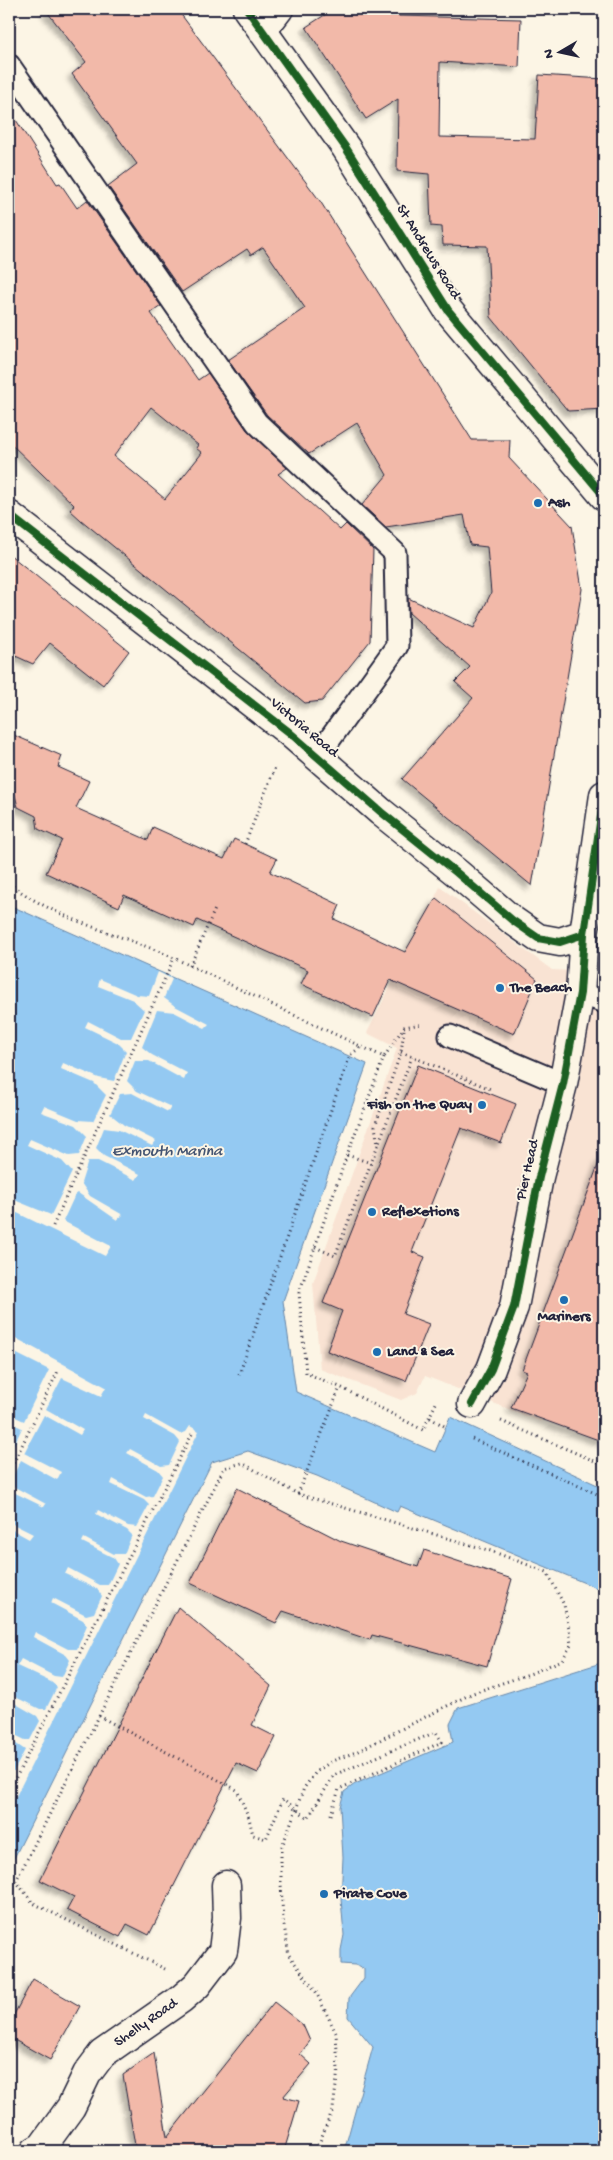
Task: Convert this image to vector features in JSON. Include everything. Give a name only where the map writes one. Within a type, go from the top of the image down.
[{"type":"street","name":"St Andrews Road","points":[[247,9],[346,148],[448,310],[604,496]]},
{"type":"street","points":[[262,30],[279,9]]},
{"type":"street","name":"Victoria Road","points":[[9,515],[290,732],[317,757],[512,920],[538,938],[560,942],[584,934]]},
{"type":"street","name":"Pier Head","points":[[472,1404],[491,1369],[514,1307],[539,1177],[563,1084],[592,998],[584,934],[604,795]]},
{"type":"street","name":"Shelly Road","points":[[35,2151],[42,2147],[70,2106],[87,2074],[102,2054],[181,2000],[197,1985],[224,1951],[227,1918],[226,1885]]},
{"type":"lane","points":[[9,65],[257,423],[395,552],[397,646],[317,757]]},
{"type":"lane","points":[[450,1036],[563,1084]]},
{"type":"path","points":[[245,844],[290,732]]},
{"type":"path","points":[[9,883],[28,898],[78,922],[174,958],[384,1057]]},
{"type":"path","points":[[190,966],[215,909]]},
{"type":"path","points":[[53,1226],[174,958]]},
{"type":"path","points":[[450,1036],[422,1024],[404,1027],[384,1057],[347,1155],[299,1293],[306,1373],[340,1387],[423,1430],[430,1418],[454,1430]]},
{"type":"path","points":[[378,1147],[375,1126],[401,1052],[404,1027]]},
{"type":"path","points":[[239,1375],[350,1055],[361,1047]]},
{"type":"path","points":[[401,1052],[489,1089]]},
{"type":"path","points":[[315,1247],[335,1256],[412,1057]]},
{"type":"path","points":[[347,1155],[371,1163]]},
{"type":"path","points":[[9,1472],[58,1371]]},
{"type":"path","points":[[298,1494],[340,1387]]},
{"type":"path","points":[[506,1424],[604,1466]]},
{"type":"path","points":[[9,1791],[193,1432]]},
{"type":"path","points":[[469,1438],[604,1497]]},
{"type":"path","points":[[16,1881],[224,1468],[242,1463],[298,1494],[491,1551],[547,1572],[564,1605],[570,1645],[562,1660],[532,1673],[473,1693],[356,1752],[332,1762],[316,1772],[304,1788],[280,1849],[284,1928],[289,1954],[316,1992],[336,2033],[338,2070],[333,2109],[316,2151]]},
{"type":"path","points":[[99,1716],[236,1790],[249,1818],[253,1835],[266,1839],[283,1799],[308,1818],[334,1775],[436,1732],[442,1742],[339,1790],[330,1818]]},
{"type":"path","points":[[9,1878],[16,1881],[33,1902],[197,1985]]},
{"type":"shaded area","points":[[440,887],[552,970],[601,972],[604,954],[604,1243],[541,1422],[425,1376],[417,1393],[401,1400],[320,1369],[313,1283],[397,1048],[367,1033]]},
{"type":"water","name":"Exmouth Marina","points":[[9,905],[367,1064],[283,1301],[296,1392],[435,1452],[450,1417],[604,1488],[604,1591],[400,1506],[397,1512],[317,1476],[248,1451],[212,1462],[9,1868]]},
{"type":"water","points":[[604,1662],[604,2151],[344,2151],[373,2047],[348,2017],[349,1998],[364,1978],[364,1969],[355,1965],[341,1964],[344,1935],[341,1899],[343,1857],[340,1807],[344,1792],[355,1784],[453,1742],[450,1724],[458,1708]]},
{"type":"pier","points":[[158,972],[172,979],[164,998],[209,1024],[205,1028],[174,1012],[157,1010],[142,1047],[152,1055],[187,1073],[184,1080],[149,1061],[135,1061],[127,1081],[137,1091],[171,1107],[168,1112],[132,1093],[120,1094],[110,1114],[124,1125],[156,1141],[152,1146],[119,1130],[104,1128],[96,1148],[104,1156],[140,1174],[136,1180],[98,1161],[88,1161],[81,1183],[90,1196],[123,1215],[117,1220],[78,1193],[75,1195],[63,1221],[111,1246],[105,1256],[9,1209],[9,1205],[12,1199],[51,1215],[72,1172],[62,1161],[27,1145],[30,1139],[69,1156],[79,1155],[87,1136],[76,1125],[41,1112],[44,1106],[78,1120],[93,1121],[106,1095],[94,1083],[61,1069],[63,1063],[99,1078],[114,1081],[126,1051],[118,1043],[85,1027],[88,1021],[121,1038],[131,1038],[144,1010],[133,1000],[98,986],[100,979],[137,995],[149,996]]},
{"type":"pier","points":[[10,1335],[106,1387],[101,1396],[62,1378],[46,1409],[83,1430],[80,1435],[44,1415],[24,1453],[61,1472],[57,1480],[21,1460],[9,1484],[9,1455],[22,1428],[9,1422],[9,1414],[24,1421],[49,1370],[9,1350]]},
{"type":"pier","points":[[146,1415],[180,1434],[186,1432],[190,1426],[199,1431],[9,1810],[9,1771],[14,1771],[25,1750],[9,1739],[9,1732],[25,1740],[30,1740],[40,1721],[37,1716],[9,1700],[9,1694],[40,1709],[46,1709],[57,1687],[51,1682],[17,1666],[21,1659],[54,1676],[62,1677],[70,1660],[66,1655],[33,1637],[35,1632],[68,1649],[77,1649],[87,1625],[83,1620],[51,1603],[53,1598],[86,1615],[94,1613],[102,1596],[97,1589],[65,1574],[68,1568],[100,1585],[108,1585],[118,1564],[114,1558],[82,1542],[84,1538],[114,1554],[124,1554],[132,1535],[127,1530],[96,1514],[98,1510],[128,1526],[137,1527],[149,1505],[144,1500],[111,1484],[113,1479],[146,1497],[153,1496],[163,1476],[158,1470],[127,1453],[130,1449],[161,1466],[169,1465],[180,1442],[175,1436],[144,1419]]},
{"type":"pier","points":[[9,1484],[46,1504],[44,1507],[9,1490]]},
{"type":"pier","points":[[9,1522],[33,1534],[29,1539],[9,1528]]},
{"type":"building","points":[[45,9],[177,9],[320,201],[472,440],[510,440],[509,458],[572,526],[582,589],[532,886],[402,779],[473,698],[455,682],[470,667],[409,613],[408,598],[474,628],[491,593],[487,547],[470,545],[464,515],[386,527],[362,505],[387,475],[357,423],[309,454],[267,415],[228,360],[305,308],[263,247],[251,255],[247,249],[182,292],[108,186],[137,164],[72,74],[86,62]]},
{"type":"building","points":[[334,9],[399,9],[399,16],[521,19],[519,67],[440,62],[439,137],[535,139],[539,75],[604,79],[604,409],[568,411],[491,317],[487,246],[443,245],[442,227],[431,226],[429,174],[397,171],[398,99],[366,119],[306,27]]},
{"type":"building","points":[[9,109],[57,184],[60,183],[77,208],[87,200],[161,306],[151,313],[198,380],[208,373],[247,430],[287,468],[278,474],[340,530],[346,524],[373,550],[370,641],[322,701],[305,703],[81,520],[70,510],[74,505],[9,442]],"holes":[[[151,407],[198,445],[196,448],[202,453],[165,499],[114,456]]]},
{"type":"building","points":[[9,554],[129,651],[103,685],[50,643],[33,664],[9,653]]},
{"type":"building","points":[[9,733],[62,756],[58,767],[89,781],[76,808],[148,840],[153,827],[224,859],[234,839],[277,859],[270,872],[340,905],[334,919],[405,952],[436,898],[537,979],[514,1034],[390,980],[373,1017],[301,984],[308,970],[197,920],[194,927],[124,895],[119,907],[46,873],[62,840],[38,829],[36,816],[18,807],[14,791],[9,789]]},
{"type":"building","points":[[418,1065],[516,1104],[501,1143],[461,1128],[412,1252],[425,1257],[403,1314],[429,1324],[406,1381],[327,1351],[342,1311],[323,1303]]},
{"type":"building","points":[[601,1157],[604,1157],[604,1442],[511,1408],[527,1372],[522,1370]]},
{"type":"building","points":[[237,1488],[341,1541],[418,1567],[424,1550],[512,1579],[487,1666],[372,1635],[370,1640],[283,1611],[276,1623],[190,1583]]},
{"type":"building","points":[[178,1607],[271,1686],[252,1725],[276,1737],[258,1773],[236,1763],[149,1935],[127,1924],[120,1937],[67,1910],[74,1897],[40,1880]]},
{"type":"building","points":[[33,1979],[80,2006],[50,2060],[9,2037],[9,2024]]},
{"type":"building","points":[[274,2002],[303,2025],[310,2041],[300,2054],[311,2064],[283,2097],[299,2101],[284,2151],[136,2151],[123,2075],[154,2053],[167,2137]]},
{"type":"cycle path","points":[[247,9],[346,148],[448,310],[604,496]]},
{"type":"cycle path","points":[[9,515],[289,732],[381,812],[512,920],[538,938],[560,942],[584,934]]},
{"type":"cycle path","points":[[472,1404],[491,1369],[514,1307],[539,1177],[563,1084],[580,993],[584,934],[604,795]]},
{"type":"place","name":"Ash","points":[[538,503]]},
{"type":"place","name":"The Beach","points":[[500,988]]},
{"type":"place","name":"Fish on the Quay","points":[[482,1105]]},
{"type":"place","name":"Reflexetions","points":[[372,1212]]},
{"type":"place","name":"Mariners","points":[[564,1300]]},
{"type":"place","name":"Land & Sea","points":[[377,1352]]},
{"type":"place","name":"Pirate Cove","points":[[324,1894]]}]
